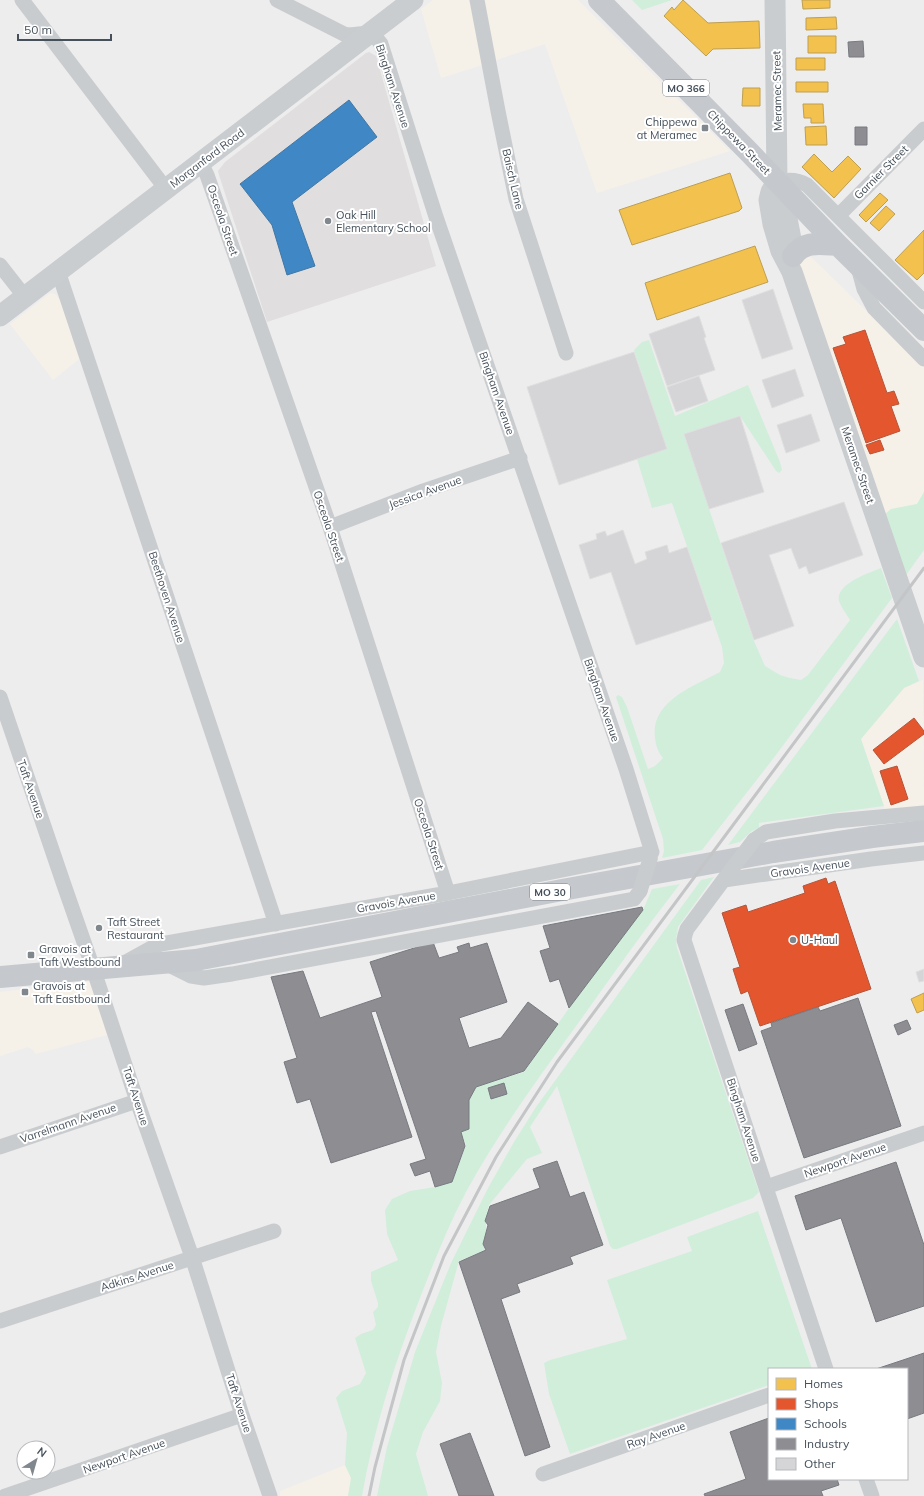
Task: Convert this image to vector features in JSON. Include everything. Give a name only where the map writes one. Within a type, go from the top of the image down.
[{"type":"main road","name":"Chippewa Street","points":[[599,0],[748,151],[838,245],[924,330]]},
{"type":"main road","points":[[792,264],[802,246],[808,244],[838,245]]},
{"type":"main road","name":"Gravois Avenue","points":[[0,976],[196,960],[562,890],[773,852],[872,837],[924,832]]},
{"type":"street","points":[[22,0],[166,189]]},
{"type":"street","name":"Bingham Avenue","points":[[277,0],[344,34],[366,33],[381,44],[434,210],[626,769],[651,856]]},
{"type":"street","name":"Morganford Road","points":[[0,316],[413,0]]},
{"type":"street","name":"Baisch Lane","points":[[477,0],[516,199],[566,353]]},
{"type":"street","name":"Meramec Street","points":[[775,0],[777,182],[788,221],[792,264],[924,657]]},
{"type":"street","name":"Garnier Street","points":[[838,216],[924,129]]},
{"type":"street","name":"Osceola Street","points":[[201,162],[210,183],[330,527],[448,892]]},
{"type":"street","name":"Chippewa Street","points":[[777,182],[791,180],[800,181],[807,186],[924,302]]},
{"type":"street","name":"Chippewa Street","points":[[857,264],[864,289],[874,308],[924,359]]},
{"type":"street","points":[[0,265],[25,297]]},
{"type":"street","name":"Beethoven Avenue","points":[[58,271],[276,924]]},
{"type":"street","name":"Jessica Avenue","points":[[330,527],[423,491],[520,458]]},
{"type":"street","name":"Taft Avenue","points":[[0,697],[192,1257],[242,1416],[270,1496]]},
{"type":"street","points":[[726,877],[754,840],[766,832],[827,822],[924,813]]},
{"type":"street","name":"Gravois Avenue","points":[[726,877],[924,853]]},
{"type":"street","name":"Gravois Avenue","points":[[121,965],[161,944],[651,856],[640,891],[634,899],[204,978],[191,976],[165,963]]},
{"type":"street","name":"Bingham Avenue","points":[[726,877],[687,929],[684,940],[826,1368]]},
{"type":"street","name":"Varrelmann Avenue","points":[[0,1147],[137,1100]]},
{"type":"street","name":"Newport Avenue","points":[[766,1187],[924,1133]]},
{"type":"street","name":"Adkins Avenue","points":[[0,1321],[274,1231]]},
{"type":"street","name":"Ray Avenue","points":[[543,1474],[768,1395]]},
{"type":"street","name":"Newport Avenue","points":[[5,1496],[242,1416]]},
{"type":"street","points":[[866,1480],[872,1496]]},
{"type":"shaded area","points":[[433,0],[472,0],[485,64],[441,78],[421,9]]},
{"type":"shaded area","points":[[482,0],[578,0],[730,151],[597,193],[545,44],[493,61]]},
{"type":"shaded area","name":"Oak Hill Elementary School","points":[[369,52],[376,56],[436,266],[267,322],[218,171],[225,162]]},
{"type":"shaded area","points":[[810,256],[924,367],[924,492],[917,504],[891,509],[884,515],[798,268],[800,258]]},
{"type":"shaded area","points":[[52,293],[55,294],[61,301],[79,359],[53,380],[10,324]]},
{"type":"shaded area","points":[[923,680],[924,807],[885,810],[861,739],[904,688]]},
{"type":"shaded area","points":[[89,982],[92,988],[107,1035],[35,1054],[33,1050],[28,1047],[0,1056],[0,992]]},
{"type":"shaded area","points":[[345,1465],[351,1478],[348,1496],[280,1496],[280,1491]]},
{"type":"green space","points":[[632,0],[672,0],[642,10]]},
{"type":"green space","points":[[649,340],[675,416],[748,385],[780,462],[782,470],[779,473],[776,471],[740,416],[684,434],[742,607],[765,666],[780,675],[790,678],[801,680],[808,675],[850,620],[839,601],[839,595],[847,584],[861,576],[881,568],[892,598],[776,755],[702,850],[662,858],[664,851],[663,839],[616,697],[618,695],[622,697],[627,707],[648,769],[655,766],[663,758],[656,744],[655,738],[655,725],[659,714],[676,696],[720,672],[724,663],[722,647],[672,503],[652,508],[637,459],[667,449],[634,350],[642,342]]},
{"type":"green space","points":[[924,492],[924,550],[904,578],[884,515],[891,509],[917,504]]},
{"type":"green space","points":[[897,619],[919,681],[904,688],[861,739],[884,806],[759,823],[759,828],[752,831],[740,842],[728,845]]},
{"type":"green space","points":[[714,877],[678,927],[676,940],[677,948],[759,1192],[753,1198],[617,1249],[613,1249],[610,1246],[557,1086],[530,1127],[542,1153],[527,1159],[489,1205],[485,1221],[485,1250],[459,1261],[441,1326],[436,1352],[442,1383],[440,1401],[423,1432],[416,1454],[428,1496],[377,1496],[387,1447],[415,1352],[451,1263],[488,1188],[536,1107],[701,880]]},
{"type":"green space","points":[[680,884],[534,1084],[492,1148],[466,1192],[436,1258],[402,1346],[379,1420],[362,1496],[348,1496],[351,1478],[345,1465],[347,1433],[336,1398],[342,1391],[360,1384],[366,1373],[355,1338],[361,1334],[373,1330],[376,1325],[373,1312],[378,1307],[378,1303],[371,1281],[371,1272],[398,1260],[387,1234],[385,1210],[392,1199],[410,1191],[435,1187],[452,1182],[466,1145],[461,1133],[469,1129],[469,1100],[476,1087],[524,1072],[569,1008],[643,910],[652,889]]},
{"type":"green space","points":[[758,1211],[812,1368],[768,1368],[768,1385],[570,1454],[549,1394],[544,1363],[550,1360],[627,1339],[607,1280],[692,1251],[687,1237]]},
{"type":"building: Homes","points":[[683,0],[708,23],[759,21],[760,48],[713,49],[706,56],[664,16],[672,7],[674,10]]},
{"type":"building: Homes","points":[[802,0],[830,0],[830,8],[803,9]]},
{"type":"building: Homes","points":[[836,17],[837,29],[806,30],[806,18]]},
{"type":"building: Homes","points":[[808,36],[836,36],[836,53],[808,53]]},
{"type":"building: Homes","points":[[796,58],[825,58],[825,70],[796,70]]},
{"type":"building: Homes","points":[[796,82],[828,82],[828,92],[796,92]]},
{"type":"building: Homes","points":[[743,88],[760,88],[760,106],[742,106]]},
{"type":"building: Homes","points":[[803,104],[823,104],[824,123],[811,123],[811,118],[804,118]]},
{"type":"building: Homes","points":[[826,126],[827,145],[806,145],[805,127]]},
{"type":"building: Homes","points":[[814,154],[832,172],[848,156],[861,169],[834,198],[802,167]]},
{"type":"building: Homes","points":[[730,173],[742,208],[739,211],[632,245],[619,210]]},
{"type":"building: Homes","points":[[880,193],[888,200],[866,222],[859,215]]},
{"type":"building: Homes","points":[[886,206],[895,214],[879,231],[870,223]]},
{"type":"building: Homes","points":[[924,230],[924,273],[917,280],[895,260]]},
{"type":"building: Homes","points":[[755,246],[768,282],[657,320],[645,283]]},
{"type":"building: Homes","points":[[924,993],[924,1010],[917,1013],[911,999]]},
{"type":"building: Shops","points":[[865,330],[887,393],[894,391],[899,404],[891,406],[900,431],[866,443],[833,348],[846,344],[843,337]]},
{"type":"building: Shops","points":[[880,440],[884,450],[870,454],[866,445]]},
{"type":"building: Shops","points":[[914,718],[924,731],[924,734],[884,764],[873,750]]},
{"type":"building: Shops","points":[[897,766],[908,799],[891,805],[880,771]]},
{"type":"building: Shops","name":"U-Haul","points":[[826,878],[828,884],[835,881],[871,989],[760,1026],[748,991],[741,994],[733,969],[740,967],[722,913],[746,905],[748,912],[805,893],[803,886]]},
{"type":"building: Schools","points":[[349,100],[377,137],[292,202],[315,266],[287,275],[272,225],[240,184]]},
{"type":"building: Industry","points":[[863,41],[864,57],[849,57],[848,42]]},
{"type":"building: Industry","points":[[855,127],[867,127],[867,145],[855,145]]},
{"type":"building: Industry","points":[[642,907],[643,910],[569,1008],[559,979],[550,982],[540,951],[550,948],[543,926]]},
{"type":"building: Industry","points":[[433,942],[439,958],[459,952],[457,947],[469,943],[470,948],[487,943],[507,1002],[459,1018],[469,1048],[501,1038],[528,1002],[558,1024],[524,1071],[476,1087],[469,1100],[469,1129],[461,1132],[465,1146],[452,1182],[435,1187],[430,1171],[415,1176],[410,1164],[426,1159],[376,1011],[371,1012],[412,1137],[331,1163],[310,1099],[297,1103],[284,1062],[297,1058],[271,977],[303,971],[320,1018],[382,997],[370,962]]},
{"type":"building: Industry","points":[[858,998],[901,1126],[804,1158],[761,1031],[772,1027],[771,1023],[818,1007],[820,1011]]},
{"type":"building: Industry","points":[[743,1004],[757,1044],[739,1051],[725,1010]]},
{"type":"building: Industry","points":[[907,1020],[911,1029],[898,1035],[894,1025]]},
{"type":"building: Industry","points":[[504,1083],[507,1094],[491,1099],[488,1088]]},
{"type":"building: Industry","points":[[557,1161],[570,1197],[584,1192],[603,1245],[570,1257],[573,1264],[517,1284],[520,1292],[501,1299],[550,1447],[525,1456],[459,1262],[486,1250],[483,1244],[488,1225],[485,1221],[490,1206],[540,1188],[533,1169]]},
{"type":"building: Industry","points":[[896,1162],[924,1245],[924,1306],[876,1322],[841,1218],[806,1230],[795,1196]]},
{"type":"building: Industry","points":[[924,1353],[924,1413],[908,1419],[908,1368],[879,1368]]},
{"type":"building: Industry","points":[[768,1418],[768,1480],[837,1480],[839,1485],[821,1491],[823,1496],[705,1496],[704,1494],[746,1479],[730,1432]]},
{"type":"building: Industry","points":[[470,1433],[494,1496],[459,1496],[440,1444]]},
{"type":"building: Other","points":[[773,289],[793,349],[762,359],[742,300]]},
{"type":"building: Other","points":[[699,316],[706,337],[704,338],[715,370],[667,386],[649,334]]},
{"type":"building: Other","points":[[634,352],[667,449],[559,485],[527,387]]},
{"type":"building: Other","points":[[795,369],[804,396],[772,408],[762,380]]},
{"type":"building: Other","points":[[699,376],[708,401],[676,412],[667,387]]},
{"type":"building: Other","points":[[811,414],[820,441],[786,453],[777,425]]},
{"type":"building: Other","points":[[740,416],[764,492],[709,509],[684,434]]},
{"type":"building: Other","points":[[844,502],[863,555],[809,574],[806,566],[799,569],[791,548],[769,555],[794,626],[754,640],[721,543]]},
{"type":"building: Other","points":[[623,530],[635,564],[647,559],[645,552],[667,545],[669,553],[687,547],[712,620],[636,645],[611,572],[590,579],[579,545],[597,539],[596,534],[605,531],[607,536]]},
{"type":"building: Other","points":[[924,969],[924,981],[919,982],[916,972]]},
{"type":"railway","points":[[369,1496],[375,1467],[404,1360],[444,1256],[496,1157],[557,1062],[924,568]]},
{"type":"place","name":"Chippewa at Meramec","points":[[705,128]]},
{"type":"place","name":"Oak Hill Elementary School","points":[[328,221]]},
{"type":"place","name":"Taft Street Restaurant","points":[[99,928]]},
{"type":"place","name":"U-Haul","points":[[793,940]]},
{"type":"place","name":"Gravois at Taft Westbound","points":[[31,955]]},
{"type":"place","name":"Gravois at Taft Eastbound","points":[[25,992]]}]
